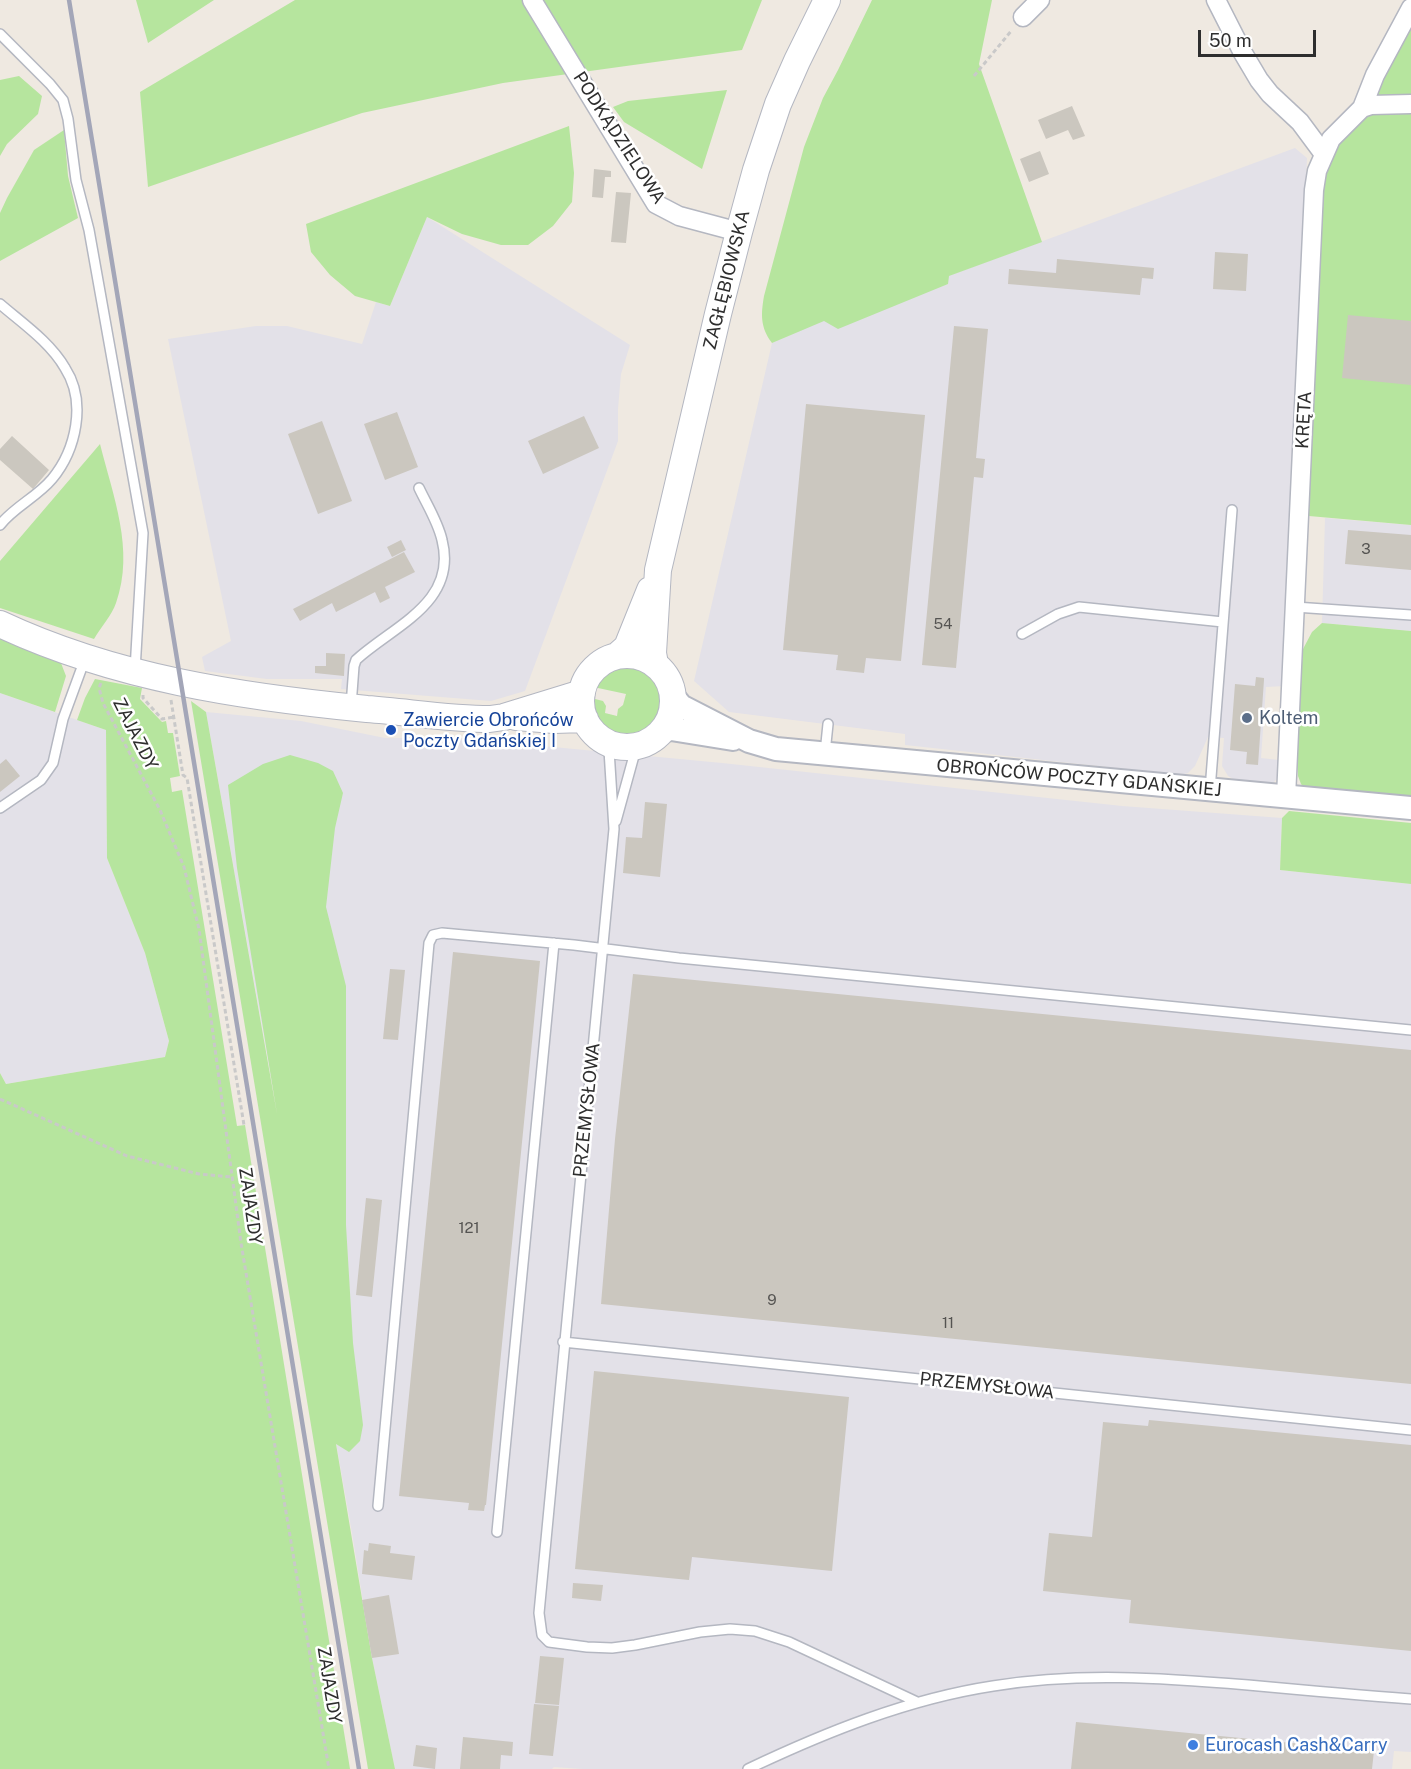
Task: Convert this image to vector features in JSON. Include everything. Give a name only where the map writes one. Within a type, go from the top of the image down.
[{"type":"main road","name":"ZAGŁĘBIOWSKA","points":[[618,656],[627,647],[658,570],[718,314],[756,170],[778,104],[827,0]]},
{"type":"main road","name":"ZAGŁĘBIOWSKA","points":[[655,664],[653,653],[658,570]]},
{"type":"main road","points":[[0,624],[27,637],[97,661],[139,682],[181,683],[252,696],[474,719],[585,718]]},
{"type":"main road","points":[[618,656],[641,657],[655,664],[669,682],[672,695],[671,712],[651,738],[627,746],[604,740],[593,731],[582,708],[582,693],[591,673],[608,659],[618,656]]},
{"type":"main road","points":[[504,717],[582,693]]},
{"type":"street","name":"PODKĄDZIELOWA","points":[[532,0],[656,204],[671,214],[739,232]]},
{"type":"street","points":[[1023,17],[1040,0]]},
{"type":"street","points":[[1216,0],[1259,80],[1270,94],[1300,122],[1323,153]]},
{"type":"street","points":[[1362,108],[1375,75],[1411,8]]},
{"type":"street","points":[[1362,108],[1371,105],[1411,104]]},
{"type":"street","name":"KRĘTA","points":[[1286,798],[1314,190],[1323,153],[1336,132],[1362,108]]},
{"type":"street","name":"OBROŃCÓW POCZTY GDAŃSKIEJ","points":[[672,695],[681,706],[749,741]]},
{"type":"street","name":"OBROŃCÓW POCZTY GDAŃSKIEJ","points":[[651,738],[671,729],[749,741],[776,749],[1411,808]]},
{"type":"lane","points":[[0,34],[63,100],[68,119],[76,180],[93,251],[143,533],[139,682]]},
{"type":"lane","points":[[0,304],[52,350],[66,369],[74,391],[76,411],[75,435],[67,456],[52,478],[35,496],[1,522]]},
{"type":"lane","points":[[351,707],[356,660],[424,607],[436,589],[444,566],[442,538],[419,488]]},
{"type":"lane","points":[[1210,790],[1232,510]]},
{"type":"lane","points":[[1295,607],[1411,615]]},
{"type":"lane","points":[[1022,634],[1058,614],[1079,608],[1223,622]]},
{"type":"lane","points":[[0,808],[41,780],[53,763],[63,719],[97,661]]},
{"type":"lane","points":[[825,753],[828,724]]},
{"type":"lane","points":[[614,829],[635,752],[651,738]]},
{"type":"lane","points":[[604,740],[609,750],[614,829]]},
{"type":"lane","name":"PRZEMYSŁOWA","points":[[614,829],[563,1342],[539,1613],[542,1635],[549,1642],[612,1648],[700,1632],[730,1629],[755,1631],[789,1642],[916,1702]]},
{"type":"lane","points":[[378,1506],[429,943],[433,935],[442,933],[554,943],[679,958],[1411,1030]]},
{"type":"lane","points":[[497,1532],[554,943]]},
{"type":"lane","name":"PRZEMYSŁOWA","points":[[563,1342],[1411,1430]]},
{"type":"lane","points":[[748,1769],[837,1731],[916,1702],[994,1685],[1120,1677],[1411,1699]]},
{"type":"path","points":[[974,76],[1023,17]]},
{"type":"path","name":"ZAJAZDY","points":[[97,661],[99,688],[103,703],[160,810],[184,867],[196,918],[242,1243],[329,1769]]},
{"type":"path","points":[[139,682],[142,698],[162,718],[174,717]]},
{"type":"path","points":[[171,697],[183,775],[187,778],[244,1125]]},
{"type":"path","points":[[0,1100],[127,1156],[199,1174],[232,1177]]},
{"type":"shaded area","points":[[1295,148],[1307,158],[1285,686],[1266,687],[1261,758],[1279,760],[1278,777],[1274,782],[1237,781],[1228,776],[1222,766],[1224,738],[1208,737],[1195,766],[1188,773],[1181,775],[905,745],[905,734],[729,712],[694,681],[772,343],[826,319],[948,284],[948,276]]},
{"type":"shaded area","points":[[427,217],[630,345],[621,374],[618,441],[525,691],[491,701],[341,689],[342,679],[267,679],[205,671],[202,657],[231,641],[168,339],[256,326],[287,326],[362,344],[376,302],[390,306]]},
{"type":"shaded area","points":[[1325,518],[1411,525],[1411,631],[1322,623]]},
{"type":"shaded area","points":[[0,693],[106,730],[107,858],[145,953],[169,1041],[165,1057],[6,1084],[0,1073]]},
{"type":"shaded area","points":[[206,712],[301,721],[385,738],[458,738],[722,763],[1122,806],[1282,818],[1280,870],[1411,884],[1411,1752],[1394,1751],[1392,1769],[582,1769],[554,1767],[552,1769],[395,1769],[372,1658],[352,1533]]},
{"type":"green space","points":[[136,0],[214,0],[148,43]]},
{"type":"green space","points":[[295,0],[762,0],[742,50],[503,83],[362,113],[148,187],[140,92]]},
{"type":"green space","points":[[872,0],[992,0],[979,64],[1042,242],[949,276],[948,284],[838,329],[824,321],[772,343],[762,320],[764,296],[804,147],[823,98]]},
{"type":"green space","points":[[1411,8],[1411,100],[1375,100]]},
{"type":"green space","points":[[19,76],[42,96],[38,114],[7,144],[0,156],[0,80]]},
{"type":"green space","points":[[727,90],[702,169],[624,122],[613,107],[628,101]]},
{"type":"green space","points":[[1411,110],[1411,525],[1309,516],[1307,501],[1322,181],[1334,146],[1370,112]]},
{"type":"green space","points":[[569,126],[574,173],[572,202],[553,226],[528,245],[501,245],[462,234],[427,217],[390,306],[355,296],[330,275],[311,252],[306,224]]},
{"type":"green space","points":[[64,130],[68,176],[78,218],[0,261],[0,213],[7,198],[34,150]]},
{"type":"green space","points":[[100,444],[120,523],[123,563],[116,603],[94,639],[0,608],[0,561]]},
{"type":"green space","points":[[1322,623],[1411,631],[1411,801],[1306,790],[1301,784],[1298,776],[1296,745],[1303,649],[1312,632]]},
{"type":"green space","points":[[0,631],[59,658],[66,676],[55,712],[0,693]]},
{"type":"green space","points":[[627,664],[647,671],[658,683],[662,698],[660,712],[652,725],[640,733],[624,736],[601,724],[594,713],[592,702],[595,699],[603,701],[606,706],[605,713],[617,716],[626,694],[598,688],[596,682],[610,670]]},
{"type":"green space","points":[[95,679],[142,688],[140,699],[162,722],[166,721],[168,733],[173,733],[180,776],[170,778],[172,792],[182,790],[237,1126],[245,1125],[350,1769],[0,1769],[0,1073],[6,1084],[165,1057],[169,1041],[145,953],[107,858],[106,730],[77,720]]},
{"type":"green space","points":[[191,701],[206,712],[277,1114],[237,868],[228,785],[263,764],[290,755],[318,763],[333,771],[343,793],[335,828],[326,907],[346,986],[346,1225],[353,1343],[363,1425],[360,1441],[349,1452],[336,1444],[372,1658],[395,1769],[368,1769]]},
{"type":"green space","points":[[1289,811],[1411,823],[1411,884],[1280,870],[1282,818]]},
{"type":"building","points":[[1072,106],[1085,136],[1073,140],[1068,130],[1046,139],[1038,120]]},
{"type":"building","points":[[1040,151],[1049,174],[1029,182],[1020,159]]},
{"type":"building","points":[[594,169],[611,171],[611,177],[605,177],[603,198],[592,197]]},
{"type":"building","points":[[616,192],[631,193],[626,243],[611,242]]},
{"type":"building","points":[[1215,252],[1248,254],[1246,291],[1213,289]]},
{"type":"building","points":[[1057,259],[1154,268],[1153,279],[1142,278],[1140,295],[1008,284],[1009,269],[1056,273]]},
{"type":"building","points":[[1348,315],[1411,321],[1411,385],[1342,378]]},
{"type":"building","points":[[954,326],[988,329],[976,458],[985,459],[983,478],[974,477],[956,668],[922,665]]},
{"type":"building","points":[[806,404],[925,415],[901,661],[866,658],[864,673],[836,670],[838,655],[783,650]]},
{"type":"building","points":[[397,412],[418,467],[385,480],[364,424]]},
{"type":"building","points":[[584,416],[599,448],[543,474],[528,441]]},
{"type":"building","points":[[322,421],[352,501],[318,514],[288,434]]},
{"type":"building","points":[[12,436],[49,470],[33,489],[0,460],[0,449]]},
{"type":"building","points":[[1348,530],[1411,535],[1411,570],[1345,564]]},
{"type":"building","points":[[401,540],[406,550],[392,557],[387,547]]},
{"type":"building","points":[[404,552],[415,572],[385,587],[390,598],[380,603],[375,592],[336,612],[332,603],[300,621],[293,609]]},
{"type":"building","points":[[326,653],[345,654],[344,676],[315,673],[315,666],[326,666]]},
{"type":"building","name":"Koltem","points":[[1256,677],[1264,678],[1258,765],[1246,764],[1247,752],[1230,750],[1235,684],[1255,686]]},
{"type":"building","points":[[6,759],[20,776],[0,792],[0,764]]},
{"type":"building","points":[[645,802],[667,804],[660,877],[623,873],[626,837],[642,838]]},
{"type":"building","points":[[453,952],[540,961],[484,1511],[468,1510],[469,1503],[399,1496]]},
{"type":"building","points":[[390,969],[405,970],[398,1040],[383,1039]]},
{"type":"building","points":[[633,974],[1411,1050],[1411,1384],[601,1304],[615,1139]]},
{"type":"building","points":[[366,1198],[382,1200],[372,1297],[356,1295]]},
{"type":"building","points":[[594,1371],[849,1397],[832,1571],[692,1557],[689,1580],[575,1569]]},
{"type":"building","points":[[1149,1420],[1411,1445],[1411,1651],[1129,1623],[1131,1600],[1043,1591],[1049,1533],[1092,1537],[1103,1422],[1148,1426]]},
{"type":"building","points":[[369,1543],[391,1546],[390,1553],[415,1556],[412,1580],[362,1574],[364,1550],[368,1551]]},
{"type":"building","points":[[573,1583],[603,1585],[601,1601],[572,1598]]},
{"type":"building","points":[[389,1595],[399,1654],[372,1658],[362,1600]]},
{"type":"building","points":[[540,1656],[564,1658],[559,1705],[535,1703]]},
{"type":"building","points":[[534,1704],[559,1706],[553,1756],[529,1754]]},
{"type":"building","name":"Eurocash Cash&Carry","points":[[1076,1722],[1374,1751],[1372,1769],[1071,1769]]},
{"type":"building","points":[[463,1737],[513,1742],[512,1756],[501,1755],[500,1769],[460,1769]]},
{"type":"building","points":[[416,1745],[437,1748],[435,1769],[413,1766]]},
{"type":"railway","points":[[69,0],[359,1769]]},
{"type":"place","name":"Koltem","points":[[1247,718]]},
{"type":"place","name":"Zawiercie Obrońców Poczty Gdańskiej I","points":[[391,730]]},
{"type":"place","name":"Eurocash Cash&Carry","points":[[1193,1745]]}]
